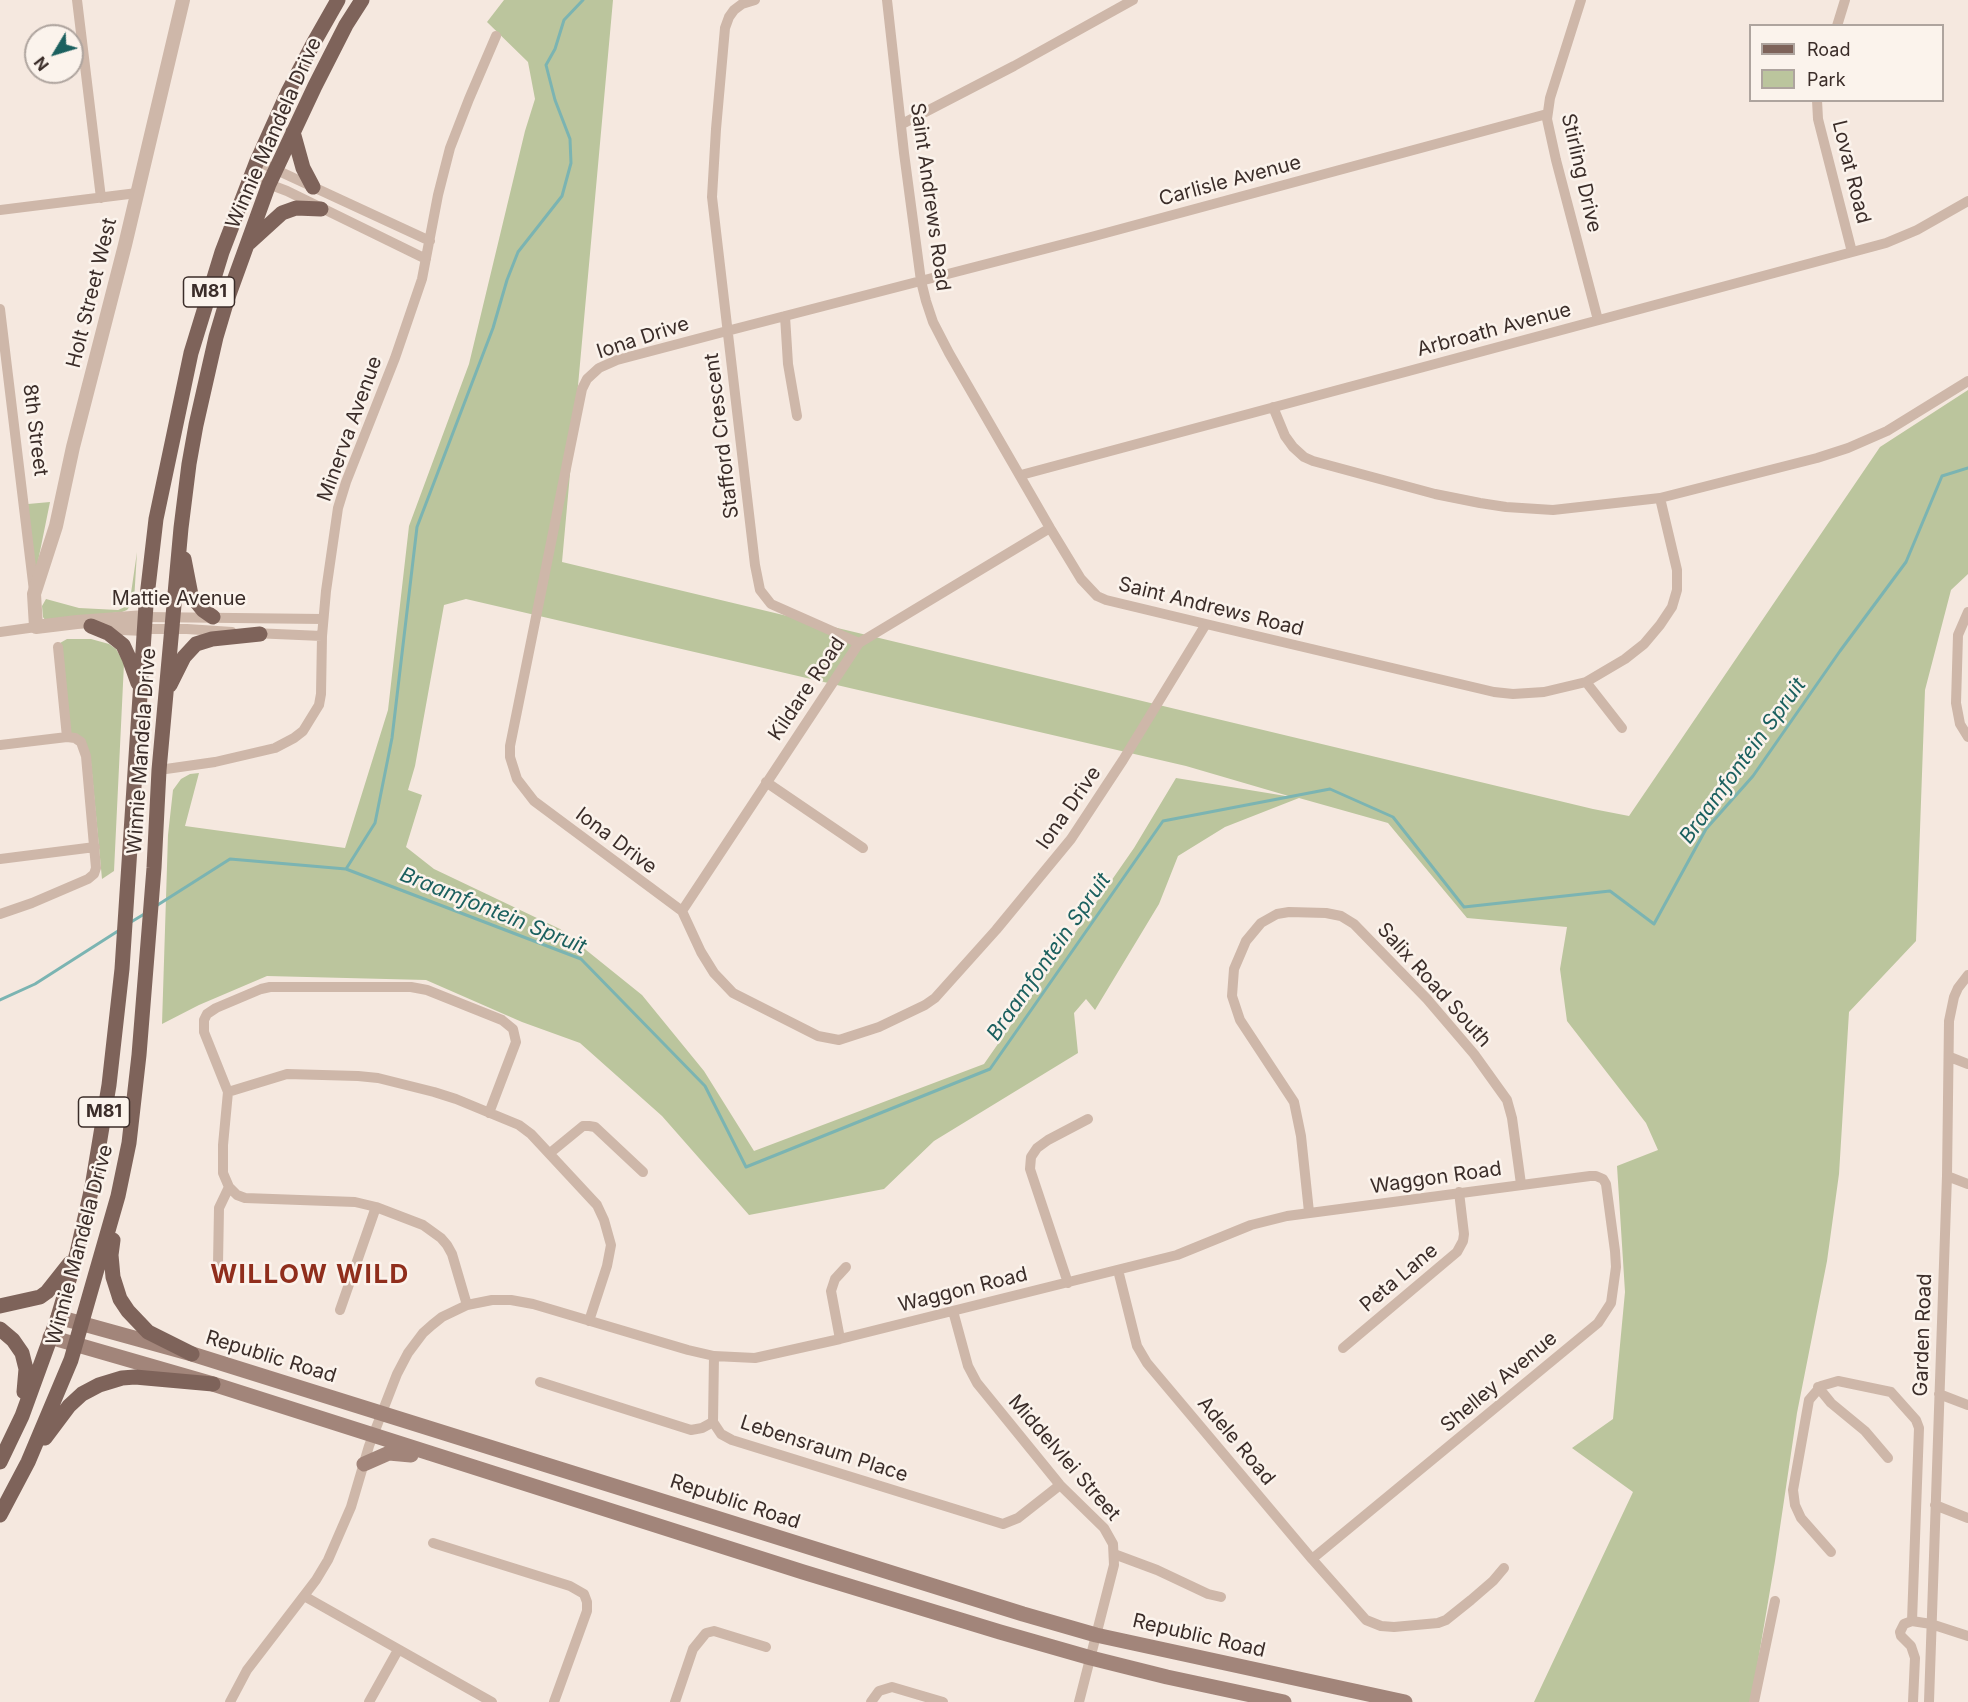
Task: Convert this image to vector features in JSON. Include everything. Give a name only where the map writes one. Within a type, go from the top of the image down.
[{"type":"main road","name":"Winnie Mandela Drive","points":[[0,1462],[22,1416],[58,1317],[77,1253],[92,1187],[109,1085],[122,969],[145,623],[156,519],[191,353],[209,292],[257,160],[298,73],[338,0]]},
{"type":"main road","name":"Winnie Mandela Drive","points":[[0,1515],[28,1462],[76,1345],[118,1196],[129,1143],[140,1055],[159,770],[185,496],[196,425],[214,347],[227,300],[269,184],[315,86],[346,25],[362,0]]},
{"type":"main road","points":[[293,132],[303,168],[314,187]]},
{"type":"main road","points":[[245,248],[282,213],[296,208],[321,209]]},
{"type":"main road","points":[[185,496],[184,559],[191,595],[203,610],[213,617]]},
{"type":"main road","points":[[91,626],[108,633],[123,645],[141,695]]},
{"type":"main road","points":[[166,694],[184,657],[196,644],[212,639],[260,634]]},
{"type":"main road","points":[[118,1196],[111,1255],[113,1277],[122,1303],[133,1318],[148,1332],[192,1354]]},
{"type":"main road","points":[[0,1306],[33,1300],[47,1292],[77,1253]]},
{"type":"main road","name":"Republic Road","points":[[58,1317],[192,1354],[922,1583],[1096,1635],[1405,1702]]},
{"type":"main road","points":[[0,1329],[13,1340],[22,1353],[27,1369],[22,1416]]},
{"type":"main road","points":[[51,1337],[213,1384],[899,1602],[1091,1658],[1284,1702]]},
{"type":"main road","points":[[28,1462],[69,1406],[82,1394],[99,1385],[122,1378],[135,1377],[213,1384]]},
{"type":"main road","points":[[364,1464],[392,1453],[458,1463]]},
{"type":"street","points":[[77,0],[101,198]]},
{"type":"street","name":"Holt Street West","points":[[34,594],[56,526],[73,447],[183,0]]},
{"type":"street","name":"Stafford Crescent","points":[[755,0],[742,4],[734,10],[725,28],[712,197],[755,565],[760,590],[776,608],[860,643]]},
{"type":"street","name":"Saint Andrews Road","points":[[887,0],[921,281],[933,322],[1080,579],[1097,596],[1494,692],[1530,694],[1586,682],[1625,659],[1644,644],[1660,626],[1671,607],[1677,590],[1677,570],[1660,498]]},
{"type":"street","points":[[902,124],[1014,66],[1133,0]]},
{"type":"street","name":"Stirling Drive","points":[[1581,0],[1547,114],[1556,160],[1599,320]]},
{"type":"street","points":[[1838,24],[1845,0]]},
{"type":"street","name":"Minerva Avenue","points":[[159,770],[215,762],[275,747],[303,731],[319,705],[323,619],[338,508],[395,358],[422,279],[438,195],[450,148],[468,99],[496,36]]},
{"type":"street","name":"Lovat Road","points":[[1817,102],[1818,119],[1852,252]]},
{"type":"street","name":"Carlisle Avenue","points":[[921,281],[1547,114]]},
{"type":"street","points":[[257,160],[430,241]]},
{"type":"street","points":[[250,177],[426,259]]},
{"type":"street","points":[[0,210],[137,193]]},
{"type":"street","name":"Arbroath Avenue","points":[[1021,475],[1897,239],[1968,201]]},
{"type":"street","name":"Iona Drive","points":[[921,281],[617,360],[599,368],[584,385],[557,504],[510,746],[510,757],[517,779],[534,801],[682,911],[701,952],[714,973],[733,993],[818,1036],[839,1040],[879,1027],[935,998],[996,930],[1071,839],[1123,760],[1206,624]]},
{"type":"street","name":"8th Street","points":[[0,309],[36,627]]},
{"type":"street","points":[[785,316],[788,364],[797,416]]},
{"type":"street","points":[[1273,407],[1285,436],[1304,457],[1435,494],[1506,507],[1553,510],[1660,498],[1816,458],[1848,448],[1887,431],[1968,381]]},
{"type":"street","name":"Kildare Road","points":[[682,911],[860,643],[1050,528]]},
{"type":"street","points":[[1968,612],[1958,635],[1956,703],[1960,724],[1968,737]]},
{"type":"street","name":"Mattie Avenue","points":[[174,623],[213,617],[323,619]]},
{"type":"street","name":"Mattie Avenue","points":[[0,632],[77,622],[174,623],[260,634],[322,636]]},
{"type":"street","name":"Mattie Avenue","points":[[36,627],[145,623]]},
{"type":"street","points":[[58,647],[67,737]]},
{"type":"street","points":[[1586,682],[1622,728]]},
{"type":"street","points":[[0,745],[67,737],[81,742],[86,756],[96,871],[88,879],[0,914]]},
{"type":"street","points":[[766,782],[863,848]]},
{"type":"street","points":[[0,859],[95,847]]},
{"type":"street","name":"Salix Road South","points":[[1310,1212],[1301,1136],[1294,1102],[1240,1020],[1234,1005],[1232,986],[1234,969],[1246,941],[1261,923],[1277,914],[1289,912],[1326,913],[1341,916],[1354,924],[1427,999],[1474,1054],[1503,1093],[1512,1118],[1521,1185]]},
{"type":"street","name":"Garden Road","points":[[1929,1702],[1947,1176],[1949,1021],[1951,1006],[1958,988],[1968,975]]},
{"type":"street","points":[[467,1305],[452,1254],[441,1238],[423,1225],[376,1207],[355,1202],[246,1198],[237,1195],[229,1187],[223,1173],[228,1092],[203,1028],[205,1017],[216,1008],[270,987],[411,987],[427,990],[502,1020],[513,1029],[516,1042],[489,1113]]},
{"type":"street","points":[[1950,1057],[1968,1064]]},
{"type":"street","points":[[228,1092],[287,1074],[378,1078],[434,1092],[519,1125],[531,1134],[597,1205],[604,1220],[611,1245],[607,1266],[589,1321]]},
{"type":"street","points":[[1068,1283],[1030,1169],[1031,1158],[1037,1148],[1048,1140],[1088,1119]]},
{"type":"street","points":[[550,1154],[584,1126],[595,1127],[642,1172]]},
{"type":"street","name":"Waggon Road","points":[[230,1702],[247,1671],[316,1580],[336,1544],[351,1507],[373,1436],[397,1374],[408,1353],[418,1338],[442,1317],[467,1305],[492,1300],[511,1300],[533,1304],[649,1340],[714,1356],[755,1358],[1177,1255],[1251,1225],[1287,1216],[1596,1176],[1603,1179],[1606,1184]]},
{"type":"street","points":[[1947,1176],[1968,1184]]},
{"type":"street","name":"Shelley Avenue","points":[[1312,1559],[1598,1323],[1611,1303],[1616,1267],[1616,1251],[1606,1184]]},
{"type":"street","points":[[218,1264],[219,1208],[229,1187]]},
{"type":"street","name":"Peta Lane","points":[[1343,1348],[1457,1252],[1464,1234],[1459,1192]]},
{"type":"street","points":[[340,1310],[376,1207]]},
{"type":"street","points":[[840,1339],[831,1291],[835,1279],[846,1267]]},
{"type":"street","name":"Adele Road","points":[[1118,1270],[1137,1346],[1147,1363],[1362,1616],[1381,1626],[1411,1627],[1438,1623],[1446,1620],[1471,1600],[1504,1568]]},
{"type":"street","name":"Middelvlei Street","points":[[953,1311],[968,1366],[976,1383],[1060,1485],[1104,1528],[1113,1544],[1114,1565],[1079,1702]]},
{"type":"street","points":[[713,1422],[714,1356]]},
{"type":"street","points":[[1832,1552],[1801,1518],[1793,1498],[1812,1394],[1826,1383],[1838,1381],[1888,1390],[1901,1402],[1918,1425],[1920,1441],[1912,1621]]},
{"type":"street","name":"Lebensraum Place","points":[[540,1382],[691,1430],[702,1428],[713,1422],[721,1434],[732,1440],[1003,1524],[1018,1518],[1060,1485]]},
{"type":"street","points":[[1818,1388],[1831,1403],[1865,1431],[1888,1458]]},
{"type":"street","points":[[1939,1394],[1968,1405]]},
{"type":"street","points":[[1935,1505],[1968,1518]]},
{"type":"street","points":[[432,1543],[570,1586],[584,1594],[587,1611],[554,1702]]},
{"type":"street","points":[[1114,1554],[1131,1558],[1199,1590],[1221,1597]]},
{"type":"street","points":[[304,1596],[492,1702]]},
{"type":"street","points":[[1754,1702],[1775,1601]]},
{"type":"street","points":[[1913,1702],[1915,1658],[1911,1647],[1903,1640],[1900,1632],[1904,1624],[1912,1621],[1931,1624],[1968,1636]]},
{"type":"street","points":[[675,1702],[693,1649],[706,1633],[714,1631],[766,1647]]},
{"type":"street","points":[[369,1702],[398,1650]]},
{"type":"street","points":[[871,1702],[879,1691],[892,1687],[943,1702]]},
{"type":"green space","points":[[504,0],[613,0],[562,562],[1629,816],[1880,447],[1968,390],[1968,574],[1951,590],[1925,690],[1916,941],[1849,1012],[1839,1174],[1827,1261],[1797,1413],[1751,1702],[1534,1702],[1633,1492],[1572,1448],[1613,1419],[1625,1292],[1617,1166],[1658,1150],[1646,1123],[1567,1021],[1560,969],[1567,927],[1467,918],[1388,823],[1299,798],[1225,827],[1178,856],[1159,904],[1095,1010],[1086,999],[1074,1013],[1078,1053],[934,1141],[884,1189],[749,1215],[662,1116],[580,1043],[522,1022],[426,980],[267,976],[199,1005],[162,1024],[168,835],[173,790],[181,779],[190,774],[199,773],[185,826],[345,848],[388,710],[409,526],[469,364],[525,131],[535,99],[528,62],[487,22]],"holes":[[[466,599],[1186,766],[1292,797],[1176,778],[1134,848],[984,1064],[754,1151],[704,1071],[642,995],[560,929],[434,869],[406,847],[422,795],[408,790],[415,766],[444,605]]]},
{"type":"green space","points":[[50,502],[35,576],[28,504]]},
{"type":"green space","points":[[137,552],[134,601],[127,610],[45,620],[42,606],[46,599],[79,608],[118,610],[125,607],[130,600]]},
{"type":"green space","points":[[67,639],[91,639],[109,644],[116,649],[124,663],[114,871],[102,879],[91,763],[68,730],[60,643]]},
{"type":"waterway","points":[[346,869],[375,823],[392,738],[417,527],[493,328],[518,252],[562,196],[571,163],[570,139],[555,100],[546,65],[555,49],[564,20],[583,0]]},
{"type":"waterway","name":"Braamfontein Spruit","points":[[156,906],[230,859],[346,869],[581,959],[705,1086],[746,1167],[990,1069],[1163,821],[1330,789],[1393,817],[1464,907],[1610,891],[1654,924],[1706,829],[1753,776],[1840,651],[1906,562],[1942,476],[1968,468]]},
{"type":"waterway","name":"Braamfontein Spruit","points":[[131,922],[146,913]]},
{"type":"waterway","name":"Braamfontein Spruit","points":[[0,1000],[35,984],[118,931]]},
{"type":"district","name":"WILLOW WILD","points":[[310,1275]]}]
